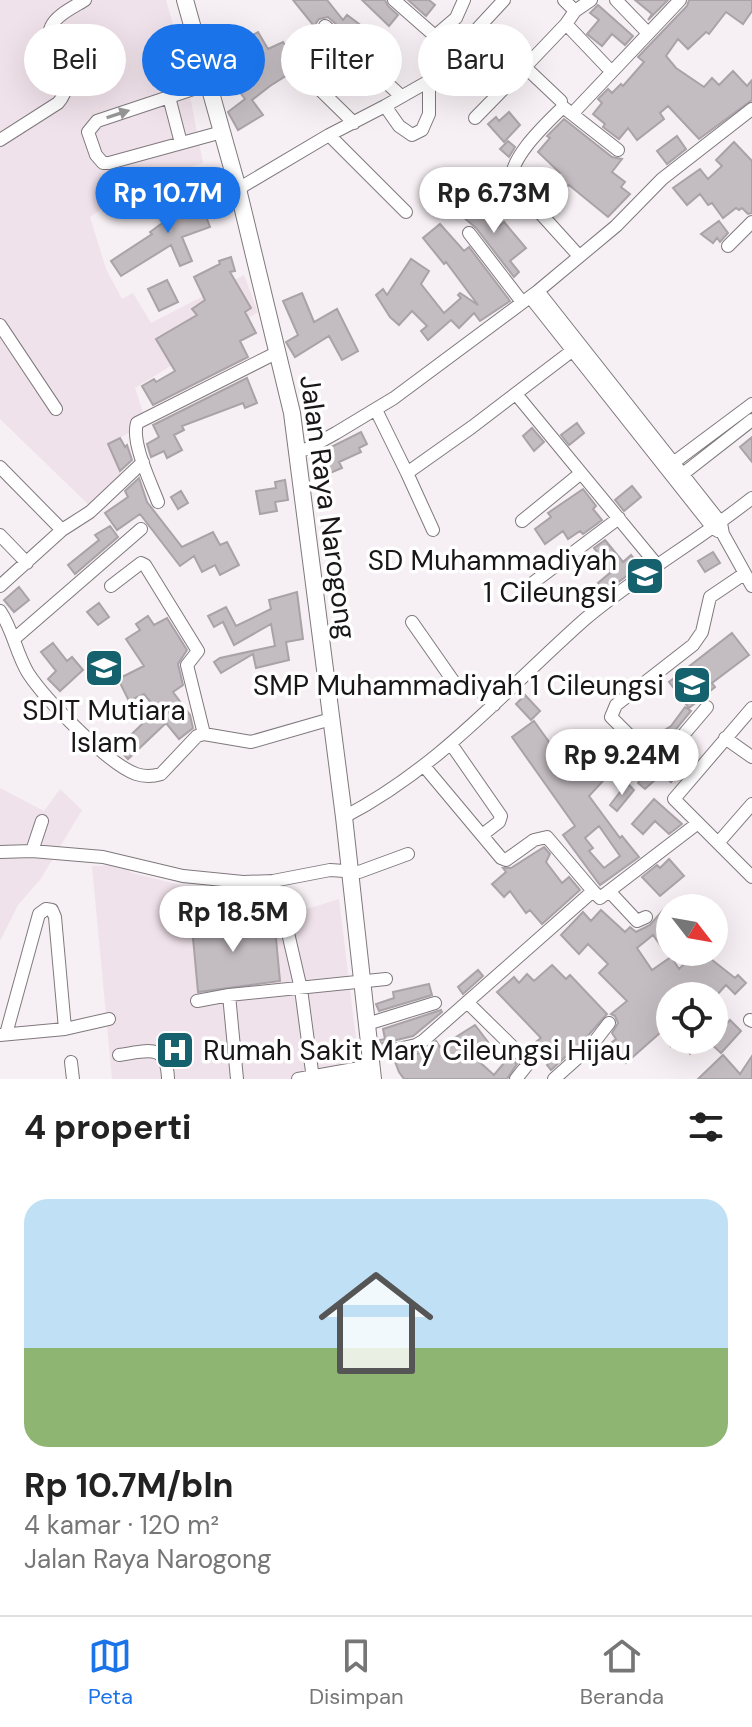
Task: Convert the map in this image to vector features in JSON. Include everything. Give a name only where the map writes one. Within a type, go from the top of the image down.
[{"type":"main road","name":"Jalan Raya Narogong","points":[[185,0],[192,24]]},
{"type":"main road","name":"Jalan Raya Narogong","points":[[212,96],[238,189],[292,413],[313,560],[372,1069]]},
{"type":"street","points":[[0,140],[64,96],[67,83],[48,39],[50,28],[63,14],[85,0]]},
{"type":"street","points":[[394,0],[435,36],[456,18],[464,0]]},
{"type":"street","points":[[482,24],[504,0]]},
{"type":"street","points":[[564,0],[575,11]]},
{"type":"street","points":[[533,59],[575,11],[591,0]]},
{"type":"street","points":[[616,0],[644,29]]},
{"type":"street","points":[[572,114],[680,0]]},
{"type":"street","points":[[566,24],[607,67]]},
{"type":"street","points":[[533,75],[561,101]]},
{"type":"street","points":[[172,96],[97,121],[88,132],[96,155],[103,163],[222,132]]},
{"type":"street","points":[[326,96],[354,123]]},
{"type":"street","points":[[238,189],[401,96]]},
{"type":"street","points":[[385,106],[412,135],[422,130],[429,114],[429,96]]},
{"type":"street","points":[[475,118],[497,96]]},
{"type":"street","points":[[169,97],[181,143]]},
{"type":"street","points":[[579,256],[513,183],[510,174],[535,136],[563,107],[618,150]]},
{"type":"street","points":[[297,451],[307,449],[376,410],[530,296],[616,226],[662,179],[752,109]]},
{"type":"street","points":[[329,135],[406,212]]},
{"type":"street","points":[[728,246],[752,222]]},
{"type":"street","points":[[469,233],[576,348],[680,476],[719,528],[752,586]]},
{"type":"street","points":[[2,333],[56,409]]},
{"type":"street","points":[[407,473],[576,348]]},
{"type":"street","points":[[158,502],[143,462],[135,429],[137,423],[278,352]]},
{"type":"street","points":[[516,394],[657,565]]},
{"type":"street","points":[[671,465],[752,404]]},
{"type":"street","points":[[376,410],[433,530]]},
{"type":"street","points":[[680,476],[752,420]]},
{"type":"street","points":[[0,586],[62,530],[90,512],[143,462]]},
{"type":"street","points":[[0,467],[62,530]]},
{"type":"street","points":[[522,521],[581,473]]},
{"type":"street","points":[[344,817],[383,797],[424,766],[582,622],[657,565],[719,528],[752,498]]},
{"type":"street","points":[[534,582],[619,518]]},
{"type":"street","points":[[14,639],[141,529]]},
{"type":"street","points":[[0,535],[27,563]]},
{"type":"street","points":[[111,586],[136,565],[145,565],[198,651],[187,665],[204,734]]},
{"type":"street","points":[[707,707],[667,754],[659,756],[642,748],[611,717],[616,705],[693,645],[702,632],[710,597],[744,574]]},
{"type":"street","points":[[0,611],[9,624],[26,669],[38,686],[89,739],[132,773],[145,776],[161,774],[190,741],[204,734],[251,742],[331,719]]},
{"type":"street","points":[[412,622],[456,685],[480,691],[494,705]]},
{"type":"street","points":[[752,708],[674,799],[752,877]]},
{"type":"street","points":[[725,738],[752,757]]},
{"type":"street","points":[[451,744],[501,816],[499,822],[482,835]]},
{"type":"street","points":[[424,766],[503,860],[534,840],[548,837],[599,898],[698,823]]},
{"type":"street","points":[[718,843],[752,804]]},
{"type":"street","points":[[32,851],[42,821]]},
{"type":"street","points":[[0,852],[32,851],[103,857],[183,876],[243,882],[273,881],[330,870],[349,872],[372,868],[408,854]]},
{"type":"street","points":[[298,1079],[345,1069],[372,1069],[416,1045],[593,891]]},
{"type":"street","points":[[609,891],[637,921],[646,917]]},
{"type":"street","points":[[185,907],[231,908],[279,914],[285,920],[301,989],[313,1078]]},
{"type":"street","points":[[65,1029],[55,917],[52,910],[46,909],[39,914],[3,1035],[65,1029],[109,1019]]},
{"type":"street","points":[[197,1001],[386,979]]},
{"type":"street","points":[[229,995],[237,1079]]},
{"type":"street","points":[[467,1002],[524,1058],[527,1065],[516,1079]]},
{"type":"street","points":[[367,1024],[435,1003]]},
{"type":"street","points":[[554,1079],[592,1045],[609,1023]]},
{"type":"street","points":[[119,1055],[159,1053],[165,1060],[168,1079]]},
{"type":"street","points":[[71,1062],[73,1079]]},
{"type":"shaded area","points":[[0,0],[166,0],[173,24],[142,24],[142,96],[190,96],[203,163],[139,182],[90,217],[106,269],[122,299],[133,293],[151,323],[244,275],[258,312],[135,388],[147,424],[107,444],[125,484],[93,509],[0,419]]},
{"type":"shaded area","points":[[0,788],[44,811],[60,789],[82,810],[40,880],[18,905],[0,941]]},
{"type":"shaded area","points":[[120,865],[132,873],[301,911],[339,899],[361,1079],[112,1079],[92,866]]},
{"type":"building","points":[[293,0],[327,0],[343,20],[347,15],[359,24],[336,24],[328,17],[312,24]]},
{"type":"building","points":[[362,0],[385,0],[398,15],[387,24]]},
{"type":"building","points":[[408,0],[429,0],[435,5],[426,16]]},
{"type":"building","points":[[635,0],[668,0],[648,20],[652,14]]},
{"type":"building","points":[[689,0],[752,0],[752,11],[743,24],[726,12],[709,34],[706,32],[688,49],[678,39],[666,56],[676,68],[704,87],[712,78],[719,85],[733,71],[747,86],[752,80],[752,100],[699,139],[668,106],[660,113],[664,119],[637,140],[628,128],[619,139],[603,127],[605,124],[593,114],[602,103],[598,99],[608,89],[612,93],[621,84],[623,86],[644,62],[638,57],[687,6]]},
{"type":"building","points":[[598,5],[633,36],[625,45],[612,34],[602,46],[587,34],[599,20],[590,13]]},
{"type":"building","points":[[281,43],[281,79],[265,90],[265,44],[268,49]]},
{"type":"building","points":[[243,96],[257,96],[252,100],[263,115],[238,130],[228,112],[245,99]]},
{"type":"building","points":[[509,112],[520,125],[504,142],[488,124],[496,117],[499,121]]},
{"type":"building","points":[[564,119],[612,157],[622,159],[612,172],[625,182],[621,187],[630,194],[608,217],[569,185],[545,205],[530,189],[533,186],[541,193],[560,173],[538,152],[550,138],[547,136]]},
{"type":"building","points":[[677,136],[686,149],[667,164],[657,151]]},
{"type":"building","points":[[508,141],[515,147],[509,157],[500,149]]},
{"type":"building","points":[[734,142],[752,161],[752,213],[736,208],[723,218],[712,203],[708,205],[700,194],[687,205],[673,188],[700,169],[708,179],[722,166],[716,160]]},
{"type":"building","points":[[193,182],[210,227],[182,237],[192,261],[180,266],[171,245],[121,276],[111,261],[187,208],[179,188]]},
{"type":"building","points":[[468,198],[497,228],[504,222],[526,248],[510,261],[519,272],[514,277],[476,228],[455,210]]},
{"type":"building","points":[[719,221],[728,233],[720,242],[717,238],[713,243],[701,234]]},
{"type":"building","points":[[440,224],[464,251],[469,247],[510,301],[480,321],[474,313],[459,328],[451,320],[428,340],[421,331],[427,326],[412,311],[399,325],[376,295],[383,289],[387,295],[411,259],[429,271],[421,284],[444,313],[461,298],[460,293],[478,305],[446,262],[444,264],[423,238]]},
{"type":"building","points":[[231,257],[235,271],[230,272],[251,308],[245,312],[256,333],[240,341],[248,357],[153,405],[142,386],[175,371],[156,339],[197,315],[192,309],[205,300],[194,277]]},
{"type":"building","points":[[167,280],[178,302],[159,311],[148,289]]},
{"type":"building","points":[[302,293],[314,322],[337,309],[358,351],[342,360],[329,336],[295,357],[286,342],[298,335],[283,301]]},
{"type":"building","points":[[247,378],[257,403],[245,408],[243,403],[182,426],[184,430],[174,435],[182,450],[167,458],[164,451],[151,457],[147,444],[159,437],[153,425]]},
{"type":"building","points":[[577,423],[584,433],[569,445],[561,435]]},
{"type":"building","points":[[532,428],[544,442],[534,451],[523,436]]},
{"type":"building","points":[[361,432],[367,444],[359,448],[361,452],[339,462],[342,468],[323,476],[315,455]]},
{"type":"building","points":[[752,437],[752,462],[740,447]]},
{"type":"building","points":[[120,438],[125,447],[127,445],[132,460],[120,471],[108,444]]},
{"type":"building","points":[[139,478],[147,502],[182,547],[213,532],[220,545],[227,542],[239,565],[220,575],[215,565],[202,572],[194,556],[180,566],[140,514],[117,530],[105,513],[128,497],[125,491]]},
{"type":"building","points":[[285,480],[288,500],[275,502],[277,511],[260,514],[256,491],[276,488],[275,482]]},
{"type":"building","points":[[632,486],[641,497],[624,511],[615,500]]},
{"type":"building","points":[[583,489],[602,520],[583,534],[580,531],[568,539],[563,531],[545,544],[535,529],[551,517],[548,513]]},
{"type":"building","points":[[181,491],[188,503],[178,509],[171,497]]},
{"type":"building","points":[[110,526],[118,537],[75,574],[68,565],[99,540],[95,535]]},
{"type":"building","points":[[605,540],[623,562],[631,555],[640,566],[605,592],[598,583],[611,572],[594,548]]},
{"type":"building","points":[[713,552],[720,563],[705,572],[698,561]]},
{"type":"building","points":[[19,587],[29,600],[14,612],[4,600]]},
{"type":"building","points":[[297,592],[303,639],[286,642],[289,660],[256,668],[253,654],[221,673],[214,662],[220,658],[275,646],[271,624],[234,645],[223,622],[214,627],[208,616],[226,607],[236,626],[271,609],[269,600]]},
{"type":"building","points":[[99,603],[109,617],[98,625],[87,612]]},
{"type":"building","points":[[148,616],[154,625],[167,618],[187,650],[178,664],[183,685],[173,692],[190,715],[193,728],[179,739],[166,723],[128,759],[117,748],[157,710],[144,694],[129,701],[118,679],[144,666],[126,639],[140,630],[136,624]]},
{"type":"building","points":[[732,633],[749,655],[712,683],[715,687],[689,708],[669,682]]},
{"type":"building","points":[[53,643],[67,661],[72,657],[83,670],[60,691],[48,679],[56,671],[41,652]]},
{"type":"building","points":[[525,695],[540,711],[531,720],[516,704]]},
{"type":"building","points":[[685,707],[691,711],[663,745],[650,739],[671,726]]},
{"type":"building","points":[[534,721],[562,760],[574,748],[603,781],[589,796],[620,838],[622,836],[639,857],[600,885],[563,835],[575,826],[512,737]],"holes":[[[599,826],[620,856],[604,868],[589,851],[593,848],[585,838]]]},
{"type":"building","points":[[676,758],[686,764],[671,782],[663,775]]},
{"type":"building","points":[[647,772],[656,779],[645,789],[638,783]]},
{"type":"building","points":[[627,783],[634,790],[617,811],[610,805]]},
{"type":"building","points":[[654,799],[682,824],[669,834],[655,821],[643,834],[632,824]]},
{"type":"building","points":[[544,847],[550,854],[546,862],[562,883],[569,877],[580,890],[542,924],[530,910],[526,913],[510,891],[504,897],[492,884],[506,872],[503,868],[511,868]]},
{"type":"building","points":[[669,859],[684,876],[662,894],[658,894],[642,877],[657,865],[660,868]]},
{"type":"building","points":[[601,910],[625,932],[630,927],[636,932],[656,918],[656,939],[653,935],[637,948],[652,970],[658,966],[677,966],[679,969],[682,966],[720,966],[746,983],[735,994],[728,987],[728,982],[656,982],[656,1036],[626,1063],[611,1043],[616,1039],[612,1033],[618,1023],[611,1014],[627,1001],[599,973],[608,964],[588,944],[579,954],[561,935],[583,912],[591,921]]},
{"type":"building","points":[[191,916],[248,920],[249,931],[275,928],[280,981],[198,992]]},
{"type":"building","points":[[552,965],[566,979],[570,975],[607,1014],[551,1070],[547,1065],[551,1061],[536,1042],[541,1038],[497,992],[514,977],[519,983],[527,974],[534,981]]},
{"type":"building","points":[[478,970],[483,976],[463,994],[458,987]]},
{"type":"building","points":[[429,984],[432,995],[379,1011],[376,1004],[394,998],[393,992]]},
{"type":"building","points":[[441,1010],[413,1036],[380,1044],[380,1040],[385,1039],[383,1029]]},
{"type":"building","points":[[730,1020],[741,1031],[728,1045]]},
{"type":"building","points":[[475,1025],[488,1042],[475,1051],[477,1055],[474,1057],[494,1075],[509,1057],[517,1064],[507,1079],[404,1079],[399,1072],[394,1059],[420,1053],[436,1041],[440,1047]]},
{"type":"building","points":[[723,1055],[740,1074],[752,1056],[752,1079],[698,1079]]},
{"type":"place","name":"SD Muhammadiyah 1 Cileungsi","points":[[645,576]]},
{"type":"place","name":"SDIT Mutiara Islam","points":[[104,668]]},
{"type":"place","name":"SMP Muhammadiyah 1 Cileungsi","points":[[692,685]]},
{"type":"place","name":"Rumah Sakit Mary Cileungsi Hijau","points":[[175,1050]]}]
